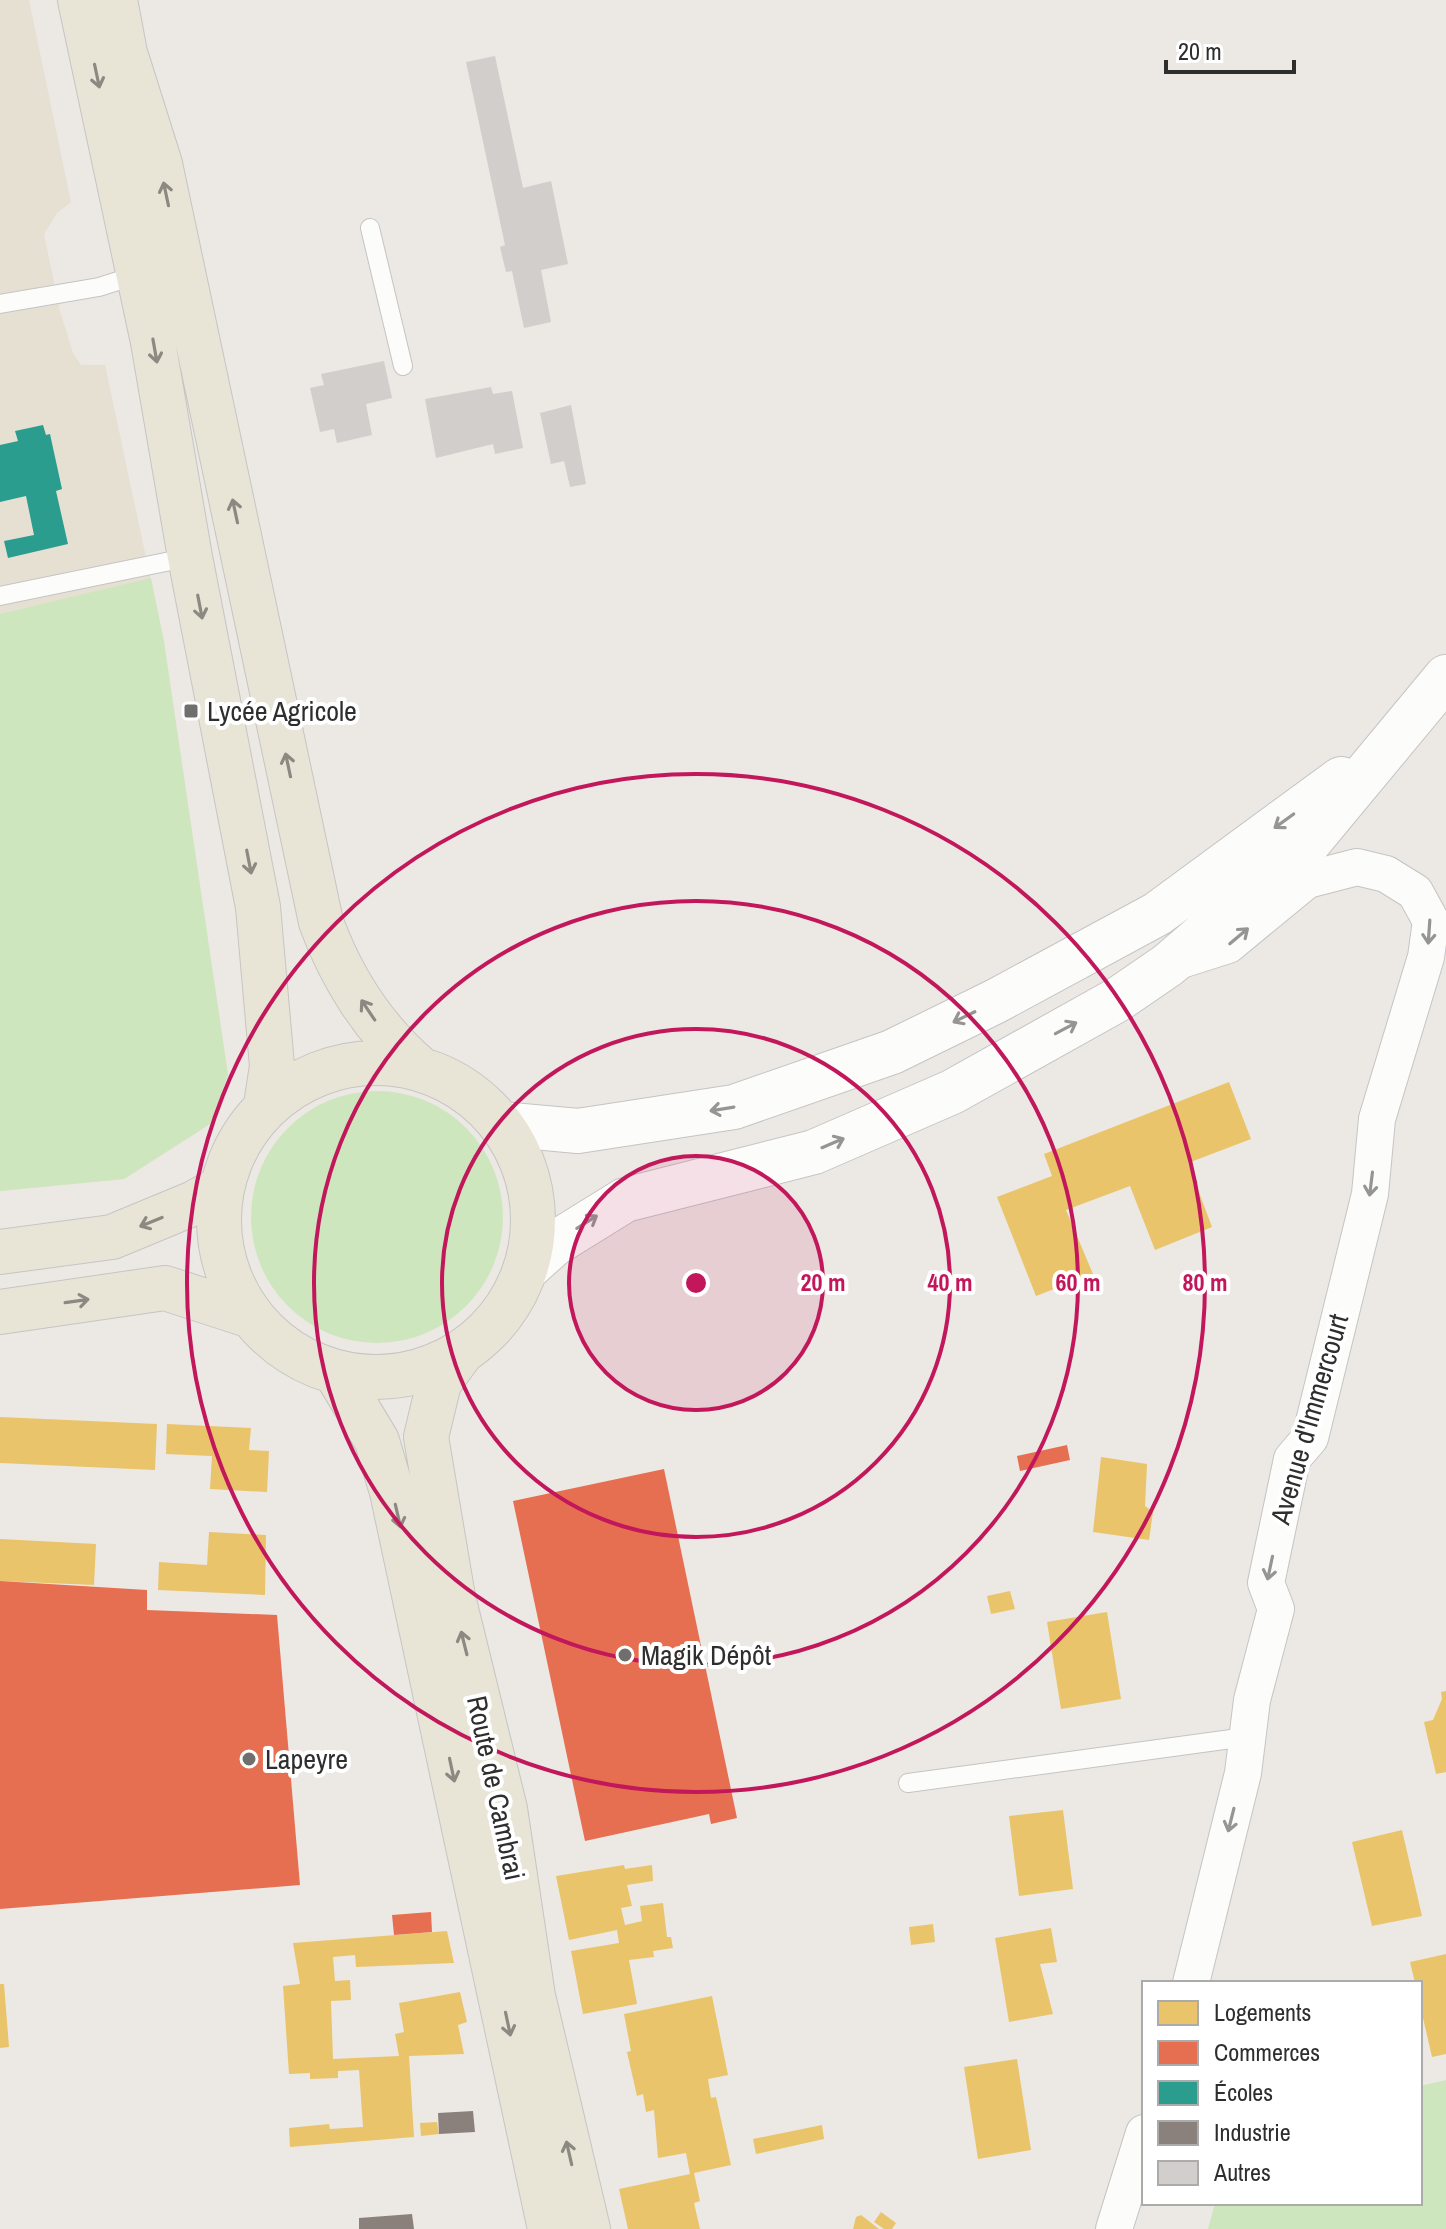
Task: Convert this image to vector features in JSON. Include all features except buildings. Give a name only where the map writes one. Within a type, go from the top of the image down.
[{"type":"main road","points":[[80,0],[140,274],[190,557],[258,907],[272,1066],[266,1105]]},
{"type":"main road","points":[[115,0],[125,53],[160,164],[321,922],[334,958],[381,1030],[419,1068]]},
{"type":"main road","points":[[525,1270],[565,1236],[625,1200],[814,1152],[952,1092],[1117,1000],[1168,965],[1305,847],[1446,677]]},
{"type":"main road","points":[[501,1124],[578,1131],[734,1107],[892,1052],[996,1001],[1157,914],[1393,742]]},
{"type":"main road","points":[[378,1062],[419,1068],[450,1081],[478,1100],[501,1124],[520,1157],[531,1194],[533,1232],[525,1270],[508,1306],[482,1337],[461,1353],[432,1367],[400,1376],[368,1378],[336,1373],[288,1351],[251,1316],[229,1277],[218,1233],[221,1188],[237,1143],[266,1105],[299,1081],[337,1066],[378,1062]]},
{"type":"main road","points":[[0,1252],[112,1237],[194,1203],[221,1188]]},
{"type":"main road","points":[[0,1312],[165,1288],[251,1316]]},
{"type":"main road","name":"Route de Cambrai","points":[[461,1353],[439,1383],[426,1437],[453,1597],[505,1809],[533,1996],[588,2229]]},
{"type":"main road","name":"Route de Cambrai","points":[[336,1373],[377,1441],[392,1492],[550,2229]]},
{"type":"street","name":"Avenue d'Immercourt","points":[[1168,965],[1228,945],[1307,880],[1357,867],[1386,874],[1415,892],[1431,921],[1426,957],[1377,1119],[1370,1194],[1310,1438],[1292,1459],[1266,1583],[1276,1609],[1246,1737],[1243,1773],[1191,1981]]},
{"type":"street","points":[[1114,2229],[1142,2139]]},
{"type":"lane","points":[[370,228],[403,366]]},
{"type":"lane","points":[[0,304],[99,287],[140,274]]},
{"type":"lane","points":[[0,596],[190,557]]},
{"type":"lane","points":[[908,1783],[1246,1737]]},
{"type":"shaded area","points":[[0,0],[29,0],[71,202],[57,213],[44,234],[60,311],[73,353],[81,365],[105,365],[164,642],[228,1075],[210,1124],[124,1179],[0,1191]]},
{"type":"green space","points":[[151,578],[164,642],[228,1075],[210,1124],[124,1179],[0,1191],[0,614]]},
{"type":"green space","points":[[377,1091],[425,1101],[466,1128],[493,1169],[503,1217],[493,1265],[466,1306],[425,1333],[377,1343],[329,1333],[288,1306],[261,1265],[251,1217],[261,1169],[288,1128],[329,1101]]},
{"type":"green space","points":[[1446,2080],[1446,2229],[1208,2229],[1214,2205],[1422,2205],[1422,2086]]},
{"type":"place","name":"Lycée Agricole","points":[[191,711]]},
{"type":"place","name":"Magik Dépôt","points":[[625,1655]]},
{"type":"place","name":"Lapeyre","points":[[249,1759]]}]
